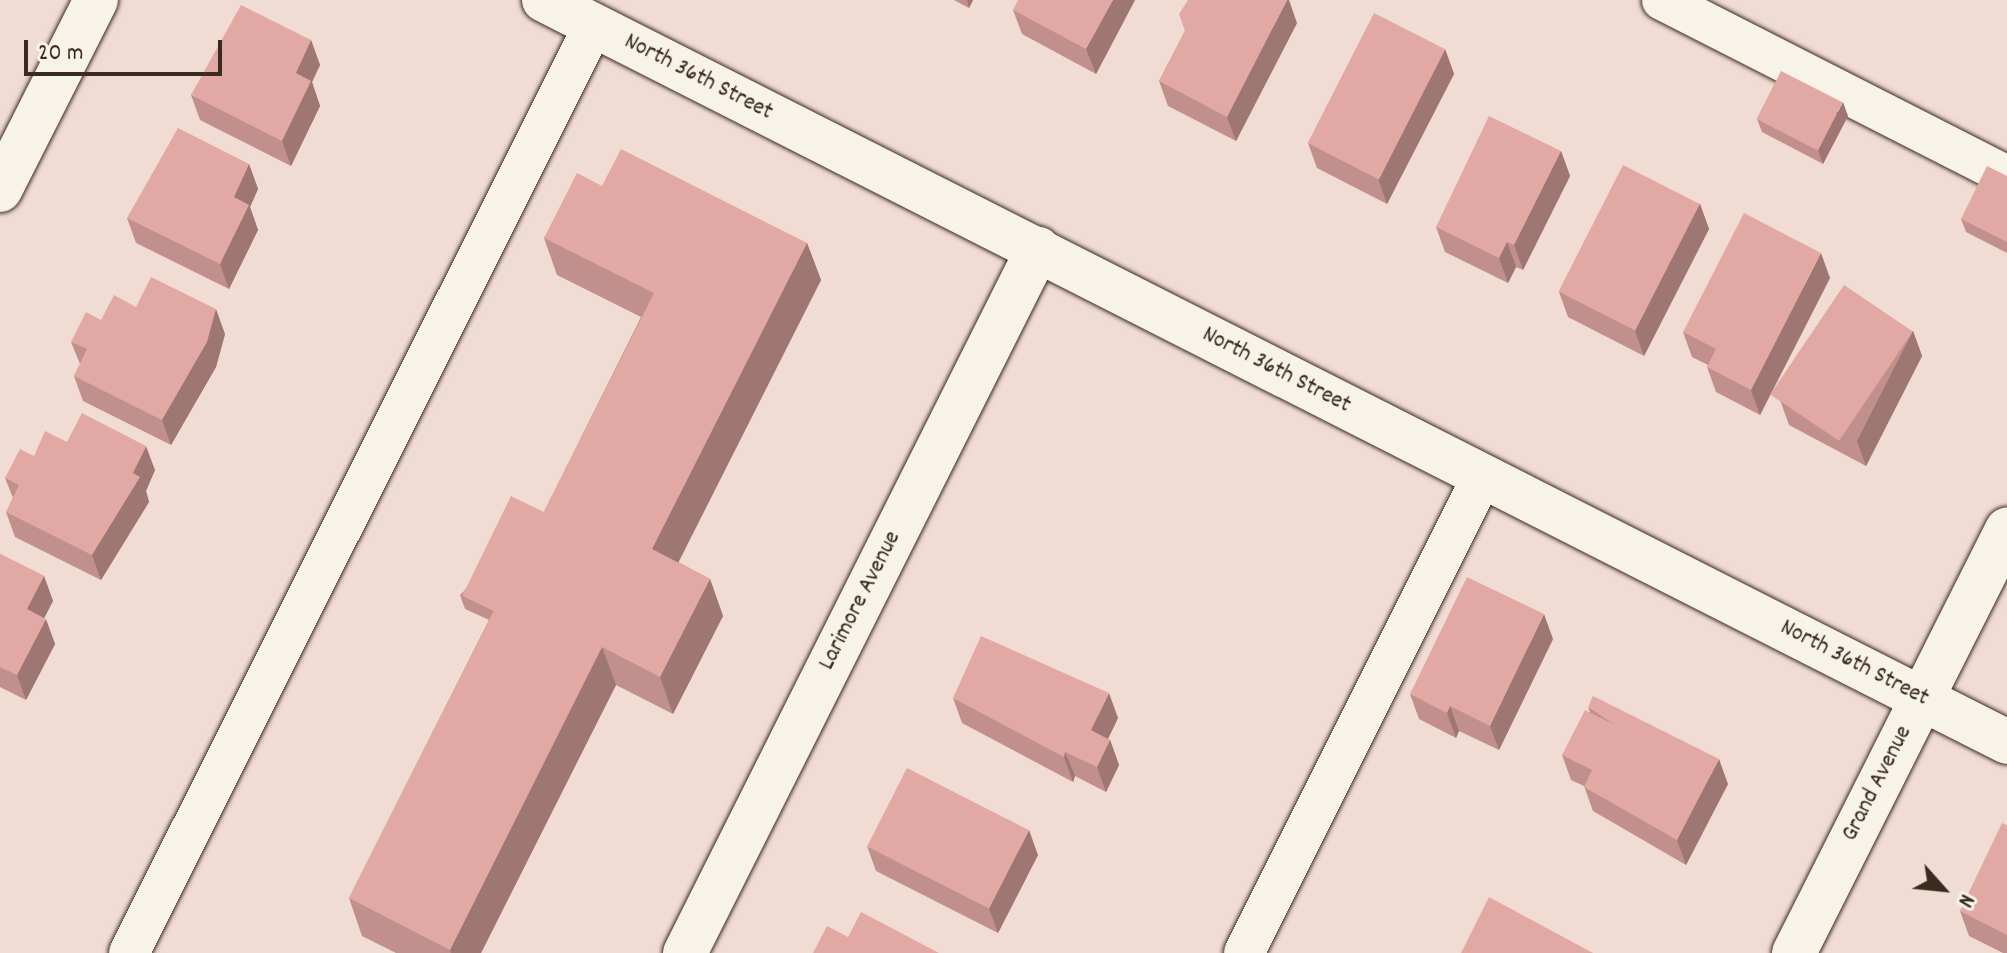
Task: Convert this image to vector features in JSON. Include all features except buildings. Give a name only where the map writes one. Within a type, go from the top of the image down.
[{"type":"street","points":[[0,190],[96,0]]},
{"type":"street","name":"North 36th Street","points":[[544,0],[2007,742]]},
{"type":"street","name":"Larimore Avenue","points":[[685,953],[1038,249]]},
{"type":"street","name":"Grand Avenue","points":[[1794,953],[2007,530]]},
{"type":"lane","points":[[1662,0],[2007,176]]},
{"type":"lane","points":[[129,953],[594,25]]},
{"type":"lane","points":[[1244,953],[1483,475]]}]
